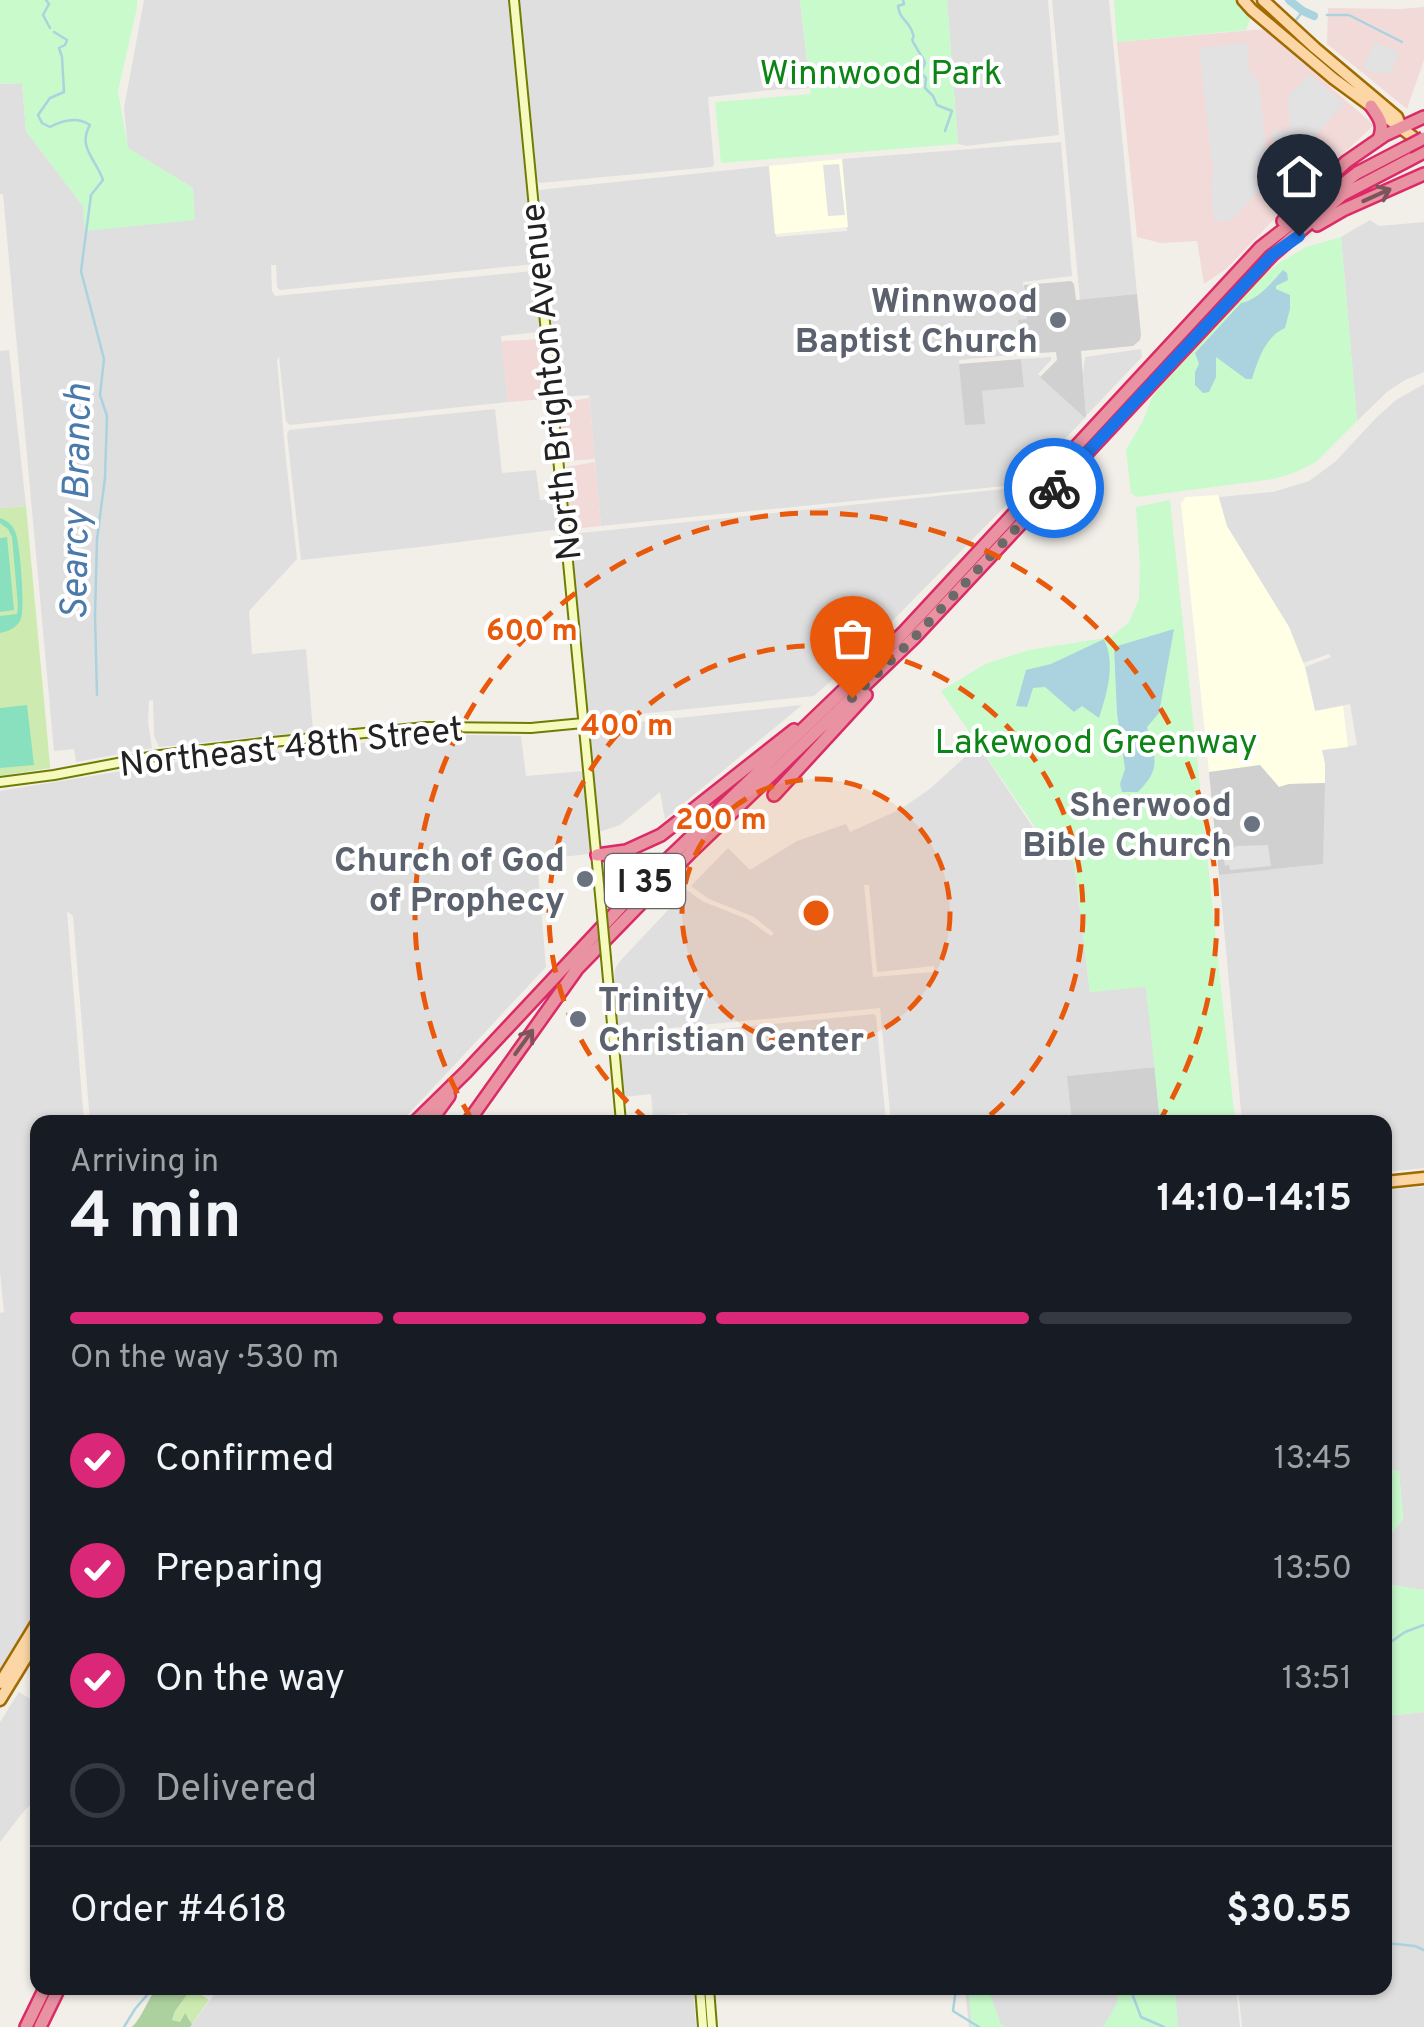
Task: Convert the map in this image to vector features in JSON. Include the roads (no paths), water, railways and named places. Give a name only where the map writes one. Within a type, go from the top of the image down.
[{"type":"highway","points":[[1370,106],[1382,122],[1379,139]]},
{"type":"highway","points":[[1266,251],[1285,219],[1346,162],[1400,122],[1424,117]]},
{"type":"highway","name":"I 35","points":[[435,1115],[466,1072],[646,880],[904,632],[1266,251],[1357,173],[1419,148]]},
{"type":"highway","points":[[1266,251],[1332,215],[1424,174]]},
{"type":"highway","name":"I 35","points":[[472,1115],[576,969],[691,852],[914,638],[1266,251]]},
{"type":"highway","points":[[774,795],[914,638]]},
{"type":"highway","points":[[597,855],[626,851],[661,835],[832,700]]},
{"type":"highway","points":[[422,1115],[466,1072]]},
{"type":"highway","points":[[26,2027],[42,1995]]},
{"type":"highway","points":[[40,2027],[56,1995]]},
{"type":"main road","name":"North Brighton Avenue","points":[[514,0],[620,1115]]},
{"type":"main road","points":[[1243,0],[1370,106],[1400,122]]},
{"type":"main road","points":[[1263,0],[1400,122],[1419,148]]},
{"type":"main road","points":[[1260,16],[1281,18]]},
{"type":"main road","name":"Northeast 48th Street","points":[[0,782],[160,755],[300,739],[426,727],[530,728],[583,723]]},
{"type":"main road","points":[[1392,1181],[1424,1178]]},
{"type":"main road","points":[[0,1683],[30,1634]]},
{"type":"main road","points":[[0,1700],[30,1651]]},
{"type":"main road","points":[[701,1995],[704,2027]]},
{"type":"main road","points":[[710,1995],[712,2027]]},
{"type":"water","points":[[1283,270],[1288,280],[1276,289],[1290,295],[1285,328],[1268,342],[1252,379],[1246,379],[1216,357],[1216,377],[1209,392],[1203,393],[1195,385],[1199,364],[1195,353],[1241,303],[1259,294]]},
{"type":"water","points":[[1174,629],[1159,713],[1147,727],[1154,769],[1138,792],[1122,792],[1120,784],[1125,769],[1114,647]]},
{"type":"water","points":[[1104,639],[1110,668],[1099,718],[1082,706],[1074,712],[1045,687],[1033,688],[1027,707],[1016,706],[1026,670],[1051,664]]},
{"type":"waterway","name":"Searcy Branch","points":[[46,0],[49,4],[43,15],[50,28]]},
{"type":"waterway","points":[[903,0],[899,11],[925,63],[921,73],[926,78],[925,88],[937,105],[952,111],[945,131]]},
{"type":"waterway","points":[[1289,0],[1314,16]]},
{"type":"waterway","points":[[1296,20],[1303,11]]},
{"type":"waterway","points":[[1327,15],[1349,15],[1402,42]]},
{"type":"waterway","name":"Searcy Branch","points":[[54,32],[67,40],[59,48],[64,92],[50,98],[38,115],[50,127],[70,120],[90,125],[87,147],[103,180],[91,195],[81,271],[104,359],[100,395],[107,416],[105,478],[97,539],[97,695]]},
{"type":"waterway","points":[[1392,1641],[1424,1625]]},
{"type":"waterway","points":[[1392,1944],[1424,1950]]},
{"type":"waterway","points":[[124,2027],[147,1995]]},
{"type":"waterway","points":[[955,1995],[953,2011],[979,2027]]},
{"type":"waterway","points":[[1133,1995],[1141,2017],[1164,2027]]},
{"type":"place","name":"Winnwood Baptist Church","points":[[1058,320]]},
{"type":"place","name":"Sherwood Bible Church","points":[[1252,824]]},
{"type":"place","name":"Church of God of Prophecy","points":[[585,879]]},
{"type":"place","name":"Trinity Christian Center","points":[[578,1019]]},
{"type":"park label","name":"Winnwood Park","points":[[881,72]]},
{"type":"park label","name":"Lakewood Greenway","points":[[1096,741]]}]
